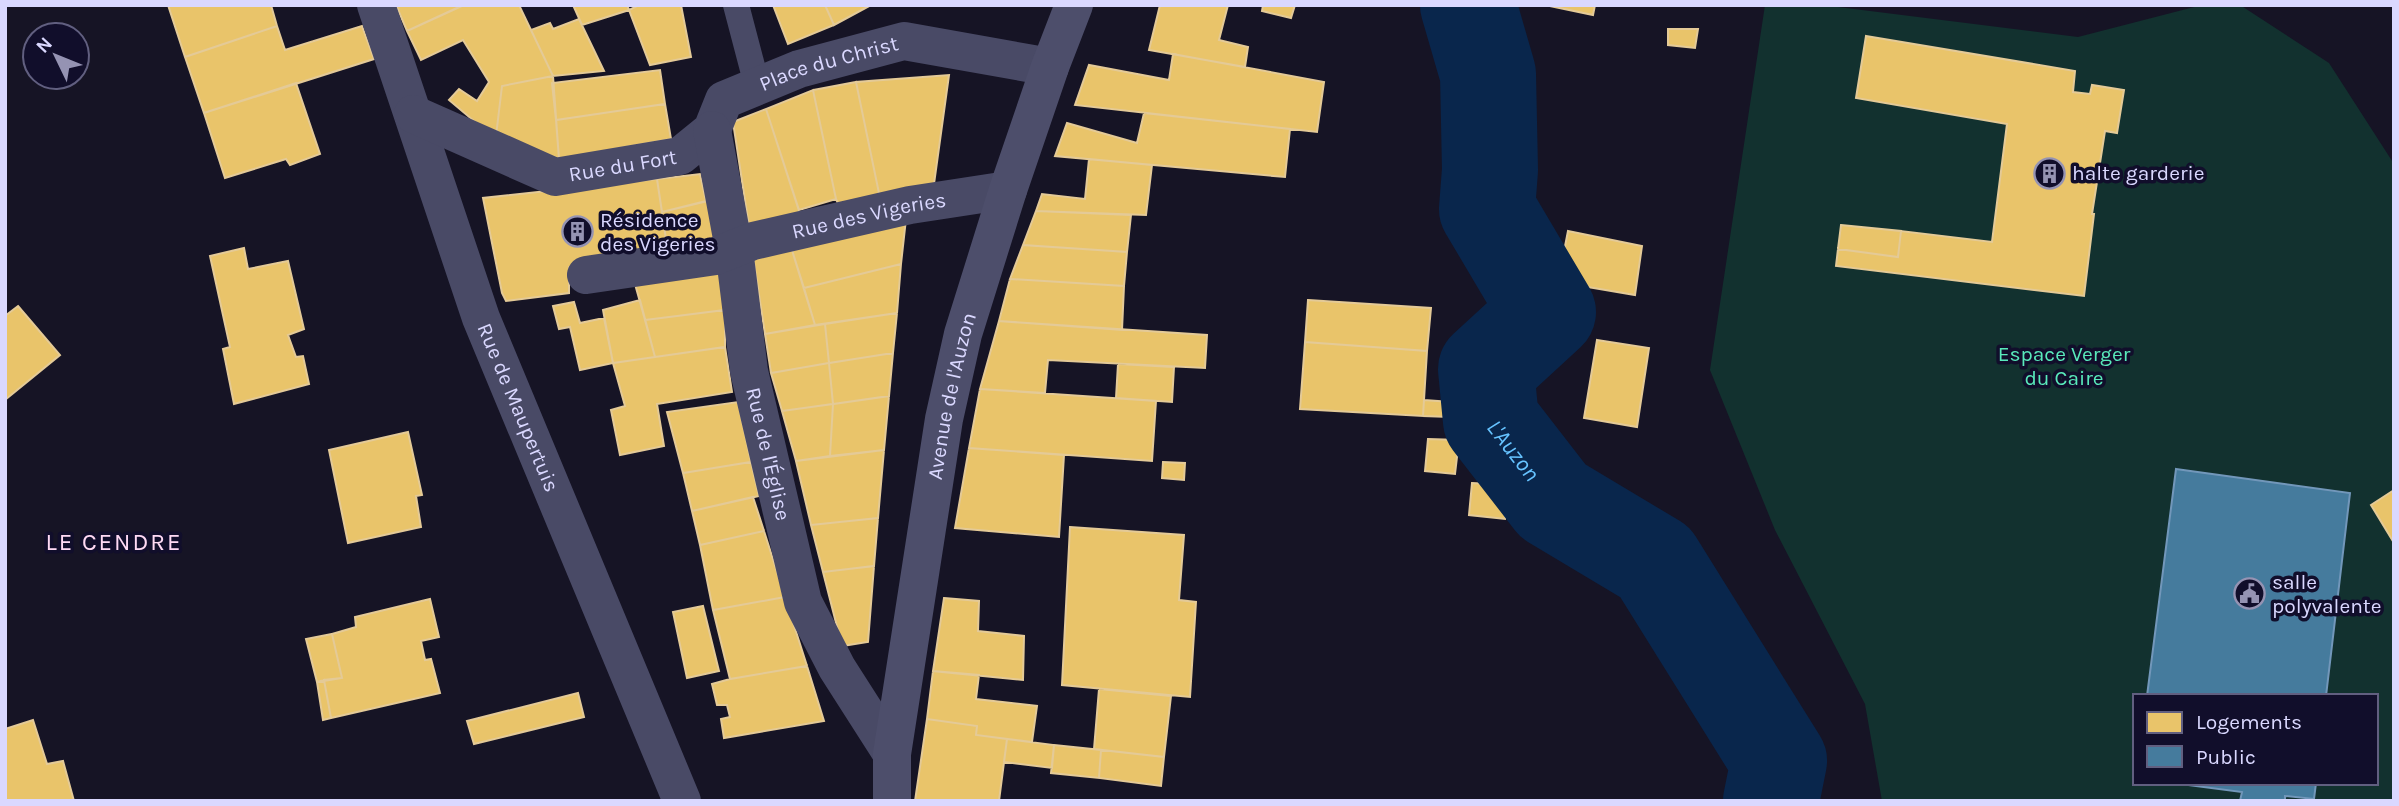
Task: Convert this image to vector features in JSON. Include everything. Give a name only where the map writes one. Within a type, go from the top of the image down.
[{"type":"main road","name":"Avenue de l'Auzon","points":[[892,801],[892,754],[944,419],[963,334],[1008,190],[1074,5]]},
{"type":"street","name":"Rue de Maupertuis","points":[[376,5],[481,318],[682,801]]},
{"type":"street","name":"Place du Christ","points":[[712,130],[724,100],[799,69],[904,41],[1050,67]]},
{"type":"street","name":"Rue du Fort","points":[[413,114],[555,177],[680,156],[712,130]]},
{"type":"street","name":"Rue de l'Église","points":[[712,130],[734,249],[750,370],[803,603],[837,668],[892,754]]},
{"type":"street","name":"Rue des Vigeries","points":[[586,275],[716,256],[753,242],[910,205],[1008,190]]},
{"type":"lane","points":[[736,5],[757,85]]},
{"type":"green space","name":"Espace Verger du Caire","points":[[1765,5],[1822,5],[2078,37],[2202,5],[2240,5],[2329,63],[2394,164],[2394,801],[1882,801],[1865,704],[1775,530],[1710,370]]},
{"type":"building: Logements","points":[[168,5],[271,5],[277,26],[185,57]]},
{"type":"building: Logements","points":[[396,5],[459,5],[459,7],[407,31]]},
{"type":"building: Logements","points":[[464,5],[519,5],[553,76],[502,86],[496,136],[487,132],[449,100],[459,89],[477,101],[489,82],[463,40],[421,60],[407,31]]},
{"type":"building: Logements","points":[[573,5],[627,5],[629,10],[582,25]]},
{"type":"building: Logements","points":[[639,5],[681,5],[691,57],[650,65],[629,10]]},
{"type":"building: Logements","points":[[773,5],[825,5],[834,25],[788,44]]},
{"type":"building: Logements","points":[[825,5],[871,5],[834,25]]},
{"type":"building: Logements","points":[[1160,5],[1228,5],[1219,40],[1248,47],[1245,67],[1149,50]]},
{"type":"building: Logements","points":[[1263,5],[1295,5],[1291,18],[1262,11]]},
{"type":"building: Logements","points":[[1545,5],[1595,5],[1593,15]]},
{"type":"building: Logements","points":[[579,19],[604,71],[553,76],[531,30],[550,23],[553,29]]},
{"type":"building: Logements","points":[[277,26],[285,50],[362,26],[374,59],[204,113],[185,57]]},
{"type":"building: Logements","points":[[1668,29],[1698,29],[1695,48],[1668,45]]},
{"type":"building: Logements","name":"halte garderie","points":[[1866,36],[2075,71],[2073,92],[2090,94],[2092,85],[2124,90],[2117,133],[2105,131],[2092,214],[2084,296],[1836,266],[1838,249],[1898,257],[1901,231],[1992,242],[2007,124],[1856,98]]},
{"type":"building: Logements","points":[[1173,54],[1324,82],[1317,132],[1075,105],[1089,65],[1169,80]]},
{"type":"building: Logements","points":[[660,70],[665,104],[556,120],[552,83]]},
{"type":"building: Logements","points":[[949,75],[934,184],[880,198],[856,82]]},
{"type":"building: Logements","points":[[553,76],[559,159],[496,136],[502,86]]},
{"type":"building: Logements","points":[[856,82],[880,198],[840,208],[813,90]]},
{"type":"building: Logements","points":[[296,83],[320,154],[290,165],[286,159],[225,178],[204,113]]},
{"type":"building: Logements","points":[[813,90],[836,199],[799,210],[766,109]]},
{"type":"building: Logements","points":[[665,104],[671,139],[559,159],[556,120]]},
{"type":"building: Logements","points":[[766,109],[801,217],[749,227],[733,122]]},
{"type":"building: Logements","points":[[1144,113],[1290,129],[1285,177],[1055,156],[1067,123],[1137,143]]},
{"type":"building: Logements","points":[[1089,159],[1152,165],[1146,215],[1036,211],[1042,194],[1085,199]]},
{"type":"building: Logements","points":[[700,174],[706,201],[662,212],[657,179]]},
{"type":"building: Logements","name":"Résidence des Vigeries","points":[[657,179],[668,253],[569,267],[569,293],[506,301],[502,293],[483,198]]},
{"type":"building: Logements","points":[[712,200],[719,242],[668,253],[662,212]]},
{"type":"building: Logements","points":[[1036,211],[1131,215],[1127,252],[1023,245]]},
{"type":"building: Logements","points":[[906,219],[901,264],[804,288],[791,247]]},
{"type":"building: Logements","points":[[1841,225],[1901,231],[1898,257],[1838,249]]},
{"type":"building: Logements","points":[[1568,231],[1642,246],[1635,295],[1558,282]]},
{"type":"building: Logements","points":[[1023,245],[1127,252],[1124,286],[1010,279]]},
{"type":"building: Logements","points":[[791,247],[815,325],[765,334],[753,256]]},
{"type":"building: Logements","points":[[244,248],[248,269],[288,261],[304,329],[288,335],[296,357],[303,356],[309,384],[234,404],[223,349],[230,347],[210,256]]},
{"type":"building: Logements","points":[[901,264],[897,313],[815,325],[804,288]]},
{"type":"building: Logements","points":[[719,272],[725,310],[645,320],[635,284]]},
{"type":"building: Logements","points":[[1010,279],[1124,286],[1122,330],[999,321]]},
{"type":"building: Logements","points":[[640,300],[655,357],[613,363],[603,310]]},
{"type":"building: Logements","points":[[1308,300],[1431,308],[1427,351],[1305,342]]},
{"type":"building: Logements","points":[[574,302],[580,323],[604,318],[613,363],[580,370],[570,327],[559,329],[553,306]]},
{"type":"building: Logements","points":[[18,306],[60,355],[5,400],[5,316]]},
{"type":"building: Logements","points":[[725,310],[725,347],[655,357],[645,320]]},
{"type":"building: Logements","points":[[897,313],[893,353],[829,363],[825,324]]},
{"type":"building: Logements","points":[[999,321],[1207,335],[1205,368],[1048,360],[1045,393],[980,389]]},
{"type":"building: Logements","points":[[825,324],[829,363],[771,373],[765,334]]},
{"type":"building: Logements","points":[[1597,340],[1649,348],[1637,427],[1584,418]]},
{"type":"building: Logements","points":[[1305,342],[1427,351],[1423,416],[1300,409]]},
{"type":"building: Logements","points":[[725,347],[732,392],[657,404],[664,446],[620,455],[611,410],[625,406],[613,363]]},
{"type":"building: Logements","points":[[893,353],[889,396],[833,404],[829,363]]},
{"type":"building: Logements","points":[[829,363],[833,404],[782,411],[771,373]]},
{"type":"building: Logements","points":[[1118,364],[1174,367],[1172,402],[1116,398]]},
{"type":"building: Logements","points":[[980,389],[1156,401],[1152,461],[969,448]]},
{"type":"building: Logements","points":[[889,396],[884,450],[830,456],[833,404]]},
{"type":"building: Logements","points":[[1424,400],[1451,402],[1450,417],[1423,416]]},
{"type":"building: Logements","points":[[738,402],[751,462],[683,473],[667,412]]},
{"type":"building: Logements","points":[[833,404],[830,456],[796,461],[782,411]]},
{"type":"building: Logements","points":[[408,432],[422,495],[416,496],[421,527],[348,543],[329,450]]},
{"type":"building: Logements","points":[[1428,439],[1459,440],[1455,474],[1425,471]]},
{"type":"building: Logements","points":[[969,448],[1064,455],[1059,537],[955,528]]},
{"type":"building: Logements","points":[[884,450],[878,518],[811,525],[796,461]]},
{"type":"building: Logements","points":[[751,462],[759,496],[692,511],[683,473]]},
{"type":"building: Logements","points":[[1163,462],[1185,463],[1184,480],[1162,478]]},
{"type":"building: Logements","points":[[1472,483],[1508,485],[1505,519],[1469,515]]},
{"type":"building: Logements","points":[[2394,490],[2394,543],[2371,505]]},
{"type":"building: Logements","points":[[753,497],[764,531],[700,545],[692,511]]},
{"type":"building: Logements","points":[[878,518],[874,566],[823,572],[811,525]]},
{"type":"building: Logements","points":[[1070,527],[1184,535],[1179,600],[1196,602],[1190,697],[1062,685]]},
{"type":"building: Logements","points":[[764,531],[785,597],[713,610],[700,545]]},
{"type":"building: Logements","points":[[874,566],[868,642],[842,646],[823,572]]},
{"type":"building: Logements","points":[[785,597],[807,666],[730,679],[713,610]]},
{"type":"building: Logements","points":[[944,598],[979,601],[978,631],[1024,636],[1023,680],[933,671]]},
{"type":"building: Logements","points":[[430,599],[439,637],[421,641],[425,660],[431,659],[440,693],[331,718],[324,680],[342,678],[332,634],[356,627],[355,617]]},
{"type":"building: Logements","points":[[703,606],[719,671],[687,678],[673,612]]},
{"type":"building: Logements","points":[[332,634],[342,678],[317,682],[306,639]]},
{"type":"building: Logements","points":[[807,666],[824,721],[724,738],[721,719],[730,717],[727,705],[717,705],[712,684]]},
{"type":"building: Logements","points":[[933,671],[979,675],[976,699],[1037,706],[1032,742],[976,735],[977,726],[927,719]]},
{"type":"building: Logements","points":[[324,680],[331,718],[323,720],[317,682]]},
{"type":"building: Logements","points":[[1099,689],[1171,696],[1164,757],[1094,749]]},
{"type":"building: Logements","points":[[578,693],[584,717],[474,744],[467,721]]},
{"type":"building: Logements","points":[[927,719],[977,726],[976,735],[1007,739],[999,801],[915,801]]},
{"type":"building: Logements","points":[[33,720],[47,764],[63,761],[74,801],[5,801],[5,729]]},
{"type":"building: Logements","points":[[1007,739],[1054,745],[1052,768],[1004,762]]},
{"type":"building: Logements","points":[[1054,745],[1101,750],[1099,778],[1051,773]]},
{"type":"building: Logements","points":[[1101,750],[1164,757],[1161,786],[1099,778]]},
{"type":"building: Public","name":"salle polyvalente","points":[[2176,469],[2350,493],[2326,694],[2147,694]]},
{"type":"building: Public","points":[[2188,785],[2316,785],[2314,799],[2285,796],[2285,801],[2240,801],[2242,792]]},
{"type":"waterway","name":"L'Auzon","points":[[1468,5],[1488,74],[1490,170],[1487,209],[1548,312],[1486,369],[1491,421],[1553,501],[1655,562],[1779,761],[1771,801]]},
{"type":"place","name":"halte garderie","points":[[2049,173]]},
{"type":"place","name":"Résidence des Vigeries","points":[[577,232]]},
{"type":"place","name":"salle polyvalente","points":[[2249,594]]},
{"type":"district","name":"LE CENDRE","points":[[114,542]]}]
